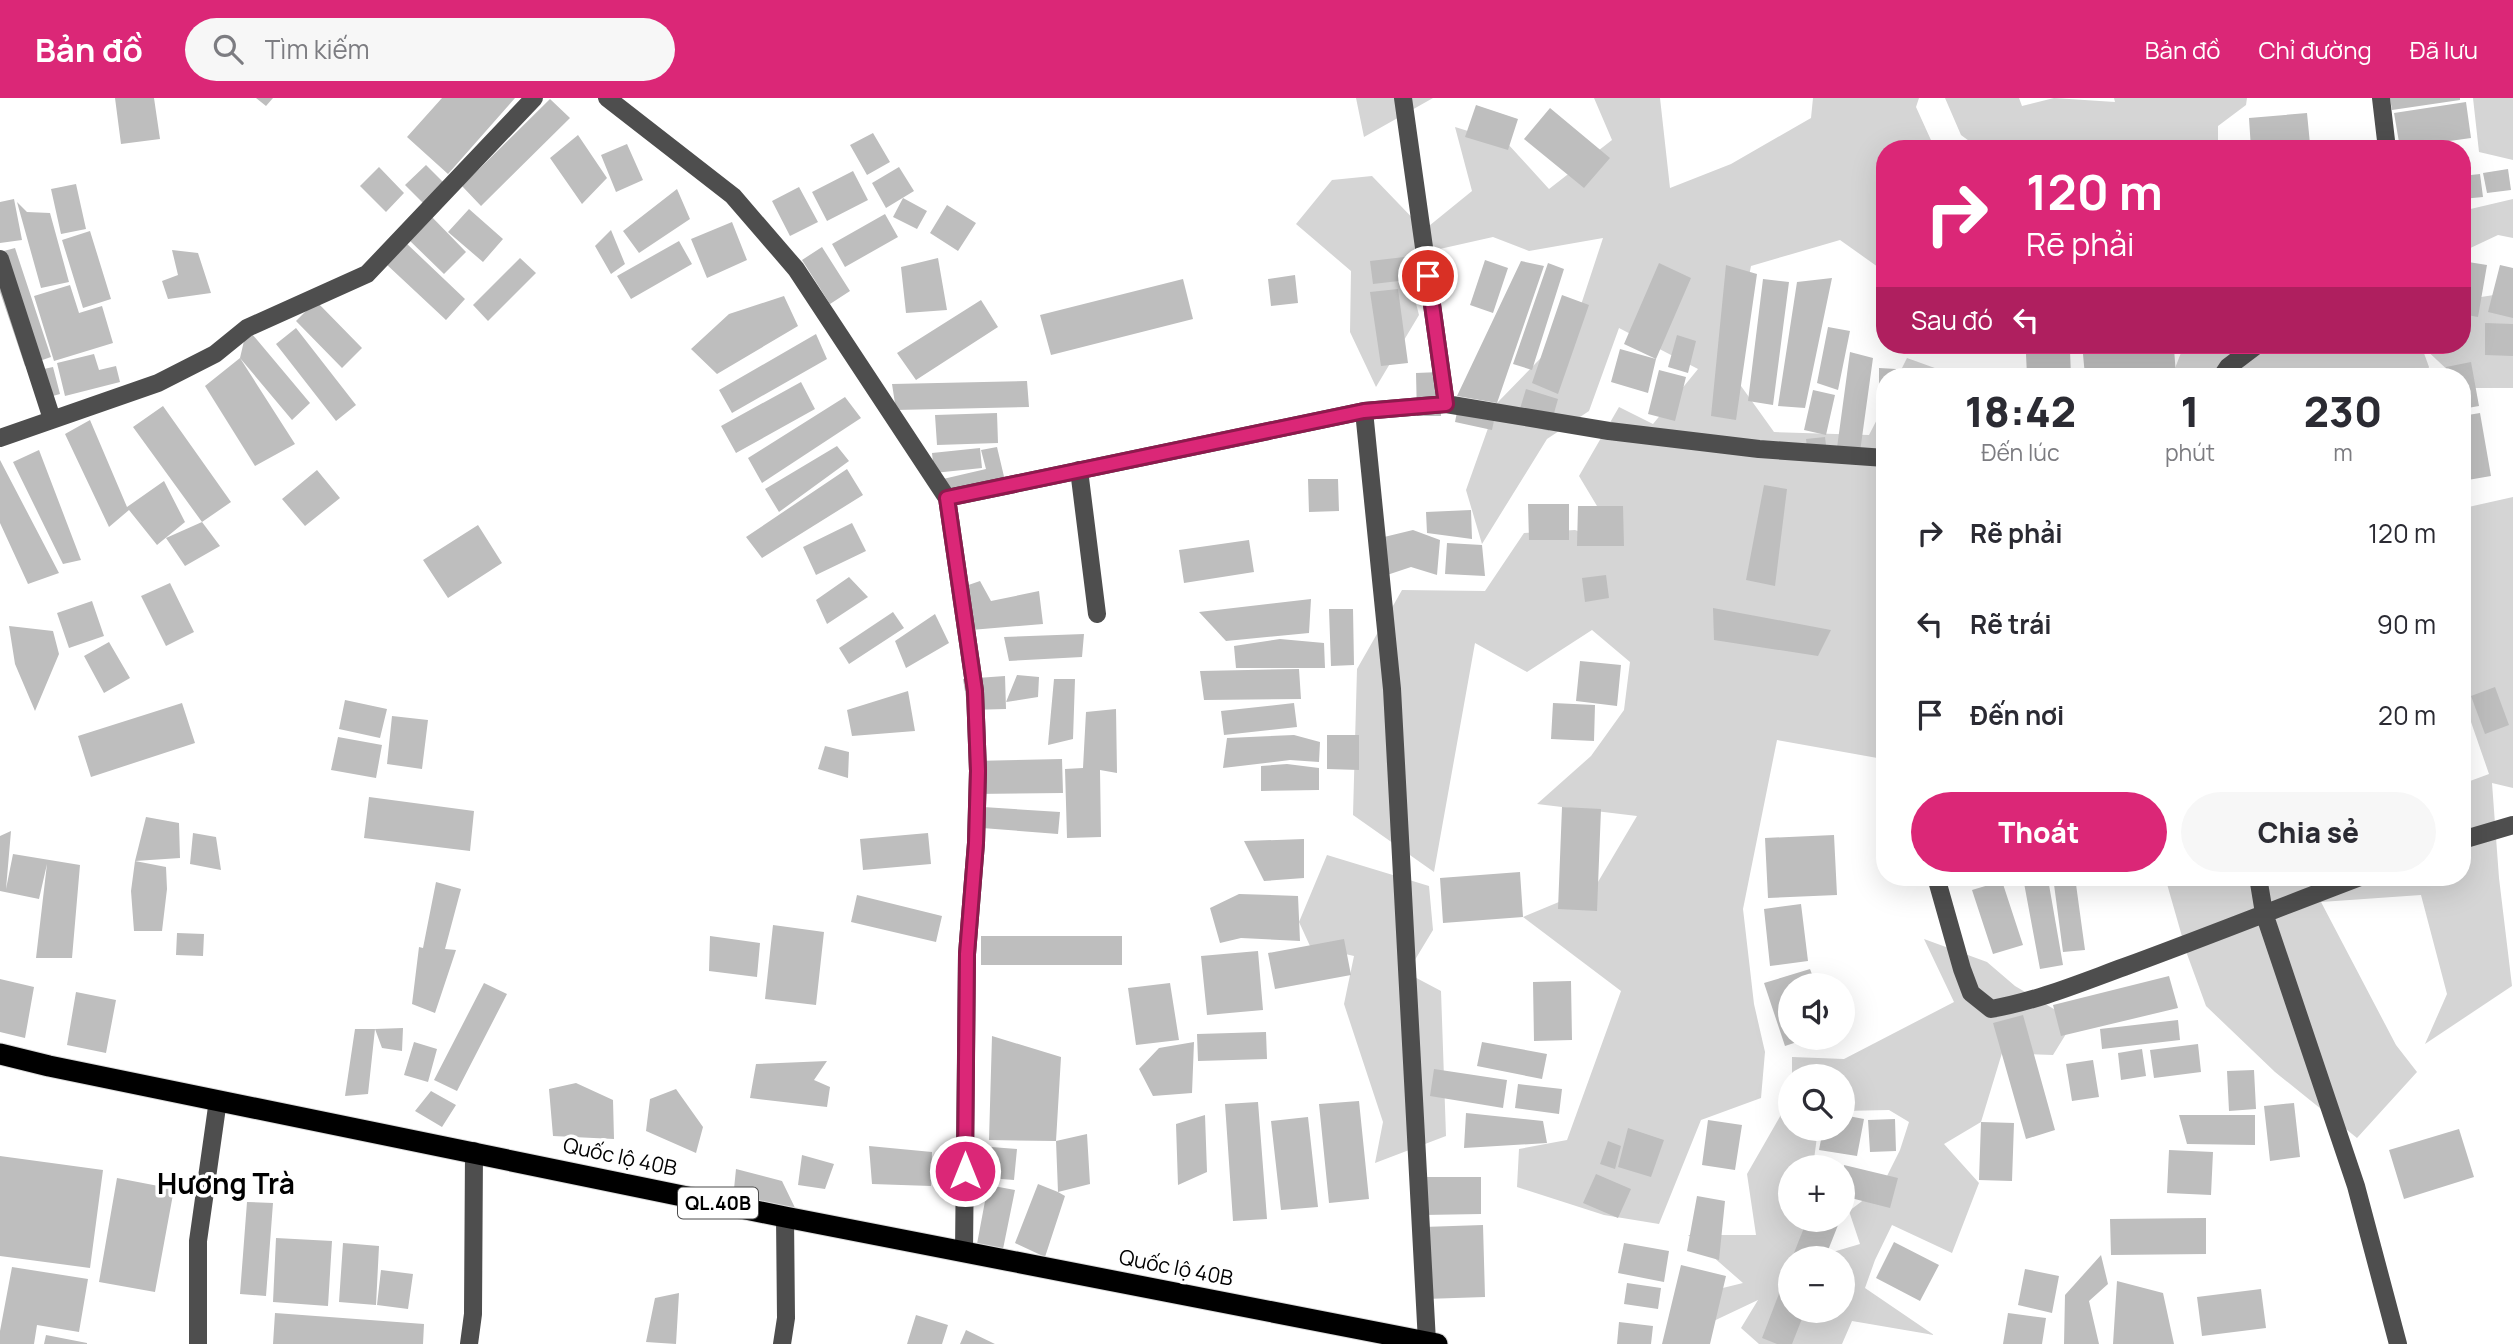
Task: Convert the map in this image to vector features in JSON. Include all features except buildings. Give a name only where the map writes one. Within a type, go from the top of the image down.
[{"type":"highway","name":"Quốc lộ 40B","points":[[0,1054],[785,1217],[1434,1343]]},
{"type":"street","points":[[0,438],[158,383],[215,354],[247,328],[367,274],[534,98]]},
{"type":"street","points":[[607,98],[733,196],[796,269],[947,498],[975,691],[978,771],[976,843],[967,954],[964,1252]]},
{"type":"street","points":[[1403,98],[1446,404]]},
{"type":"street","points":[[2381,98],[2386,140]]},
{"type":"street","points":[[0,259],[52,419]]},
{"type":"street","points":[[2228,368],[2246,354]]},
{"type":"street","points":[[947,498],[1364,411],[1446,404],[1609,431],[1759,449],[1876,457]]},
{"type":"street","points":[[1364,411],[1392,689],[1434,1343]]},
{"type":"street","points":[[1079,470],[1097,614]]},
{"type":"street","points":[[2471,837],[2513,825]]},
{"type":"street","points":[[1939,886],[1971,993],[1991,1009],[2022,1004],[2067,988],[2336,886]]},
{"type":"street","points":[[2260,886],[2264,913],[2356,1186],[2398,1344]]},
{"type":"street","points":[[198,1344],[198,1241],[218,1100]]},
{"type":"street","points":[[469,1344],[473,1314],[474,1151]]},
{"type":"street","points":[[782,1344],[786,1318],[785,1217]]},
{"type":"shaded area","points":[[1356,98],[1433,98],[1364,137]]},
{"type":"shaded area","points":[[1594,98],[1660,98],[1670,188],[1731,164],[1811,118],[1813,98],[1919,98],[1916,107],[1931,140],[1876,140],[1876,266],[1840,240],[1751,266],[1731,372],[1774,432],[1869,435],[1876,421],[1876,758],[1777,740],[1743,909],[1754,1004],[1765,1052],[1761,1098],[1701,1120],[1659,1224],[1604,1215],[1517,1187],[1519,1149],[1567,1140],[1621,991],[1523,917],[1595,887],[1637,816],[1537,804],[1591,756],[1624,710],[1630,662],[1592,630],[1527,672],[1475,643],[1434,872],[1353,815],[1357,669],[1402,590],[1485,591],[1524,533],[1575,530],[1621,546],[1579,476],[1619,407],[1653,424],[1698,369],[1619,328],[1589,411],[1547,439],[1482,544],[1466,490],[1497,403],[1575,323],[1603,238],[1529,251],[1493,237],[1404,257],[1419,315],[1376,387],[1350,332],[1351,271],[1296,224],[1332,180],[1372,176],[1424,230],[1472,191],[1455,127],[1507,143],[1549,189],[1612,140]]},
{"type":"shaded area","points":[[1945,98],[2019,98],[2022,106],[2054,98],[2115,102],[2114,98],[2247,98],[2246,105],[2218,126],[2218,140],[1968,140],[1961,135]]},
{"type":"shaded area","points":[[2473,98],[2513,98],[2513,160],[2479,152]]},
{"type":"shaded area","points":[[2513,199],[2513,238],[2498,235],[2471,248],[2471,209]]},
{"type":"shaded area","points":[[2513,292],[2513,388],[2471,388],[2471,368],[2445,368],[2431,354],[2471,354],[2471,299]]},
{"type":"shaded area","points":[[2181,354],[2424,354],[2429,367],[2429,368],[2175,368]]},
{"type":"shaded area","points":[[1907,358],[1935,368],[1902,368]]},
{"type":"shaded area","points":[[2513,497],[2513,788],[2492,783],[2499,878],[2512,986],[2425,1044],[2447,994],[2421,895],[2321,902],[2396,1045],[2417,1072],[2357,1138],[2275,1072],[2206,1006],[2187,954],[2168,886],[2471,886],[2471,781],[2489,774],[2471,722],[2471,506]]},
{"type":"shaded area","points":[[1327,855],[1429,886],[1433,930],[1407,973],[1441,991],[1446,1136],[1375,1163],[1383,1122],[1344,1004],[1354,956],[1310,946],[1299,922]]},
{"type":"shaded area","points":[[1924,939],[1987,962],[2015,986],[2074,1021],[2053,1055],[2002,1053],[1981,1122],[1944,1144],[1979,1183],[1952,1253],[1892,1225],[1875,1260],[1865,1288],[1934,1335],[1855,1322],[1853,1246],[1860,1244],[1855,1229],[1855,1206],[1882,1186],[1900,1150],[1909,1122],[1889,1110],[1855,1111],[1855,1064],[1792,1064],[1792,1057],[1844,1059],[1954,1002]]},
{"type":"shaded area","points":[[1778,1120],[1778,1141],[1816,1141],[1815,1155],[1778,1155],[1778,1232],[1813,1232],[1815,1246],[1778,1246],[1778,1323],[1851,1323],[1842,1344],[1759,1344],[1741,1328],[1758,1300],[1684,1335],[1682,1298],[1743,1283],[1688,1235],[1756,1235],[1747,1174]]},
{"type":"district","name":"Hương Trà","points":[[226,1184]]},
{"type":"route","points":[[965,1171],[967,954],[976,843],[978,771],[975,691],[947,498],[1364,411],[1446,404],[1428,276]]}]
